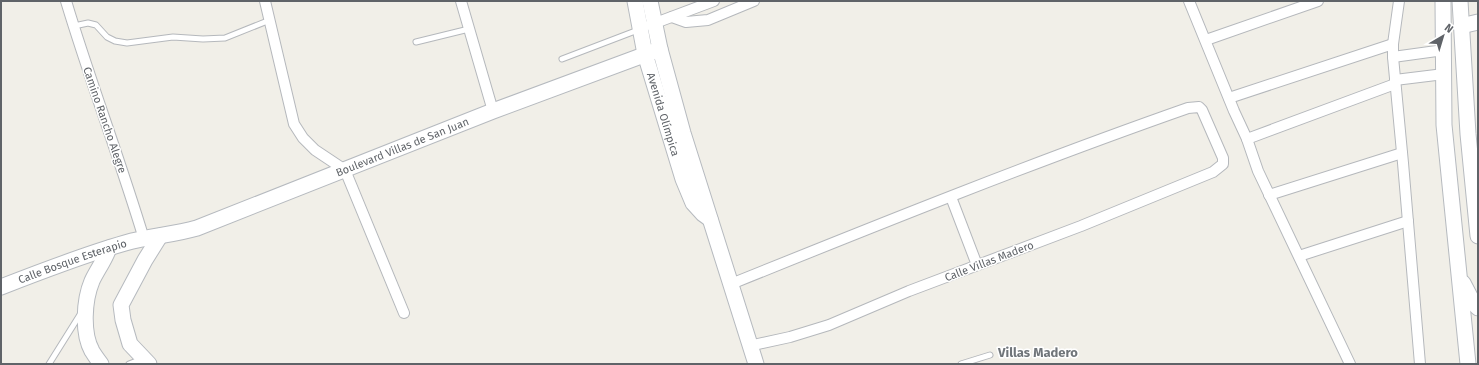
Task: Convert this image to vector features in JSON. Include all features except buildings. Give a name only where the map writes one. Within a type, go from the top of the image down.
[{"type":"street","name":"Camino Rancho Alegre","points":[[66,1],[129,188],[144,238]]},
{"type":"street","points":[[265,1],[294,124],[303,138],[315,150],[345,170],[404,313]]},
{"type":"street","points":[[461,1],[493,111]]},
{"type":"street","name":"Avenida Olímpica","points":[[635,1],[660,49],[683,133],[749,346],[756,364]]},
{"type":"street","name":"Avenida Olímpica","points":[[650,1],[645,54],[674,152],[689,194],[693,203],[698,209],[710,219]]},
{"type":"street","points":[[647,26],[714,1]]},
{"type":"street","points":[[672,17],[686,22],[708,20],[754,1]]},
{"type":"street","points":[[1189,1],[1247,138],[1258,171],[1350,364]]},
{"type":"street","points":[[1206,40],[1318,1]]},
{"type":"street","points":[[1399,1],[1393,44],[1393,58],[1408,221],[1417,363]]},
{"type":"street","points":[[1443,1],[1444,125],[1468,364]]},
{"type":"street","points":[[1460,1],[1468,134],[1478,236]]},
{"type":"street","points":[[1461,26],[1478,22]]},
{"type":"street","points":[[1229,98],[1393,44]]},
{"type":"street","name":"Boulevard Villas de San Juan","points":[[144,238],[177,234],[197,228],[493,111],[660,49]]},
{"type":"street","points":[[1393,58],[1444,50]]},
{"type":"street","points":[[1247,138],[1395,82],[1444,74]]},
{"type":"street","name":"Calle Villas Madero","points":[[749,346],[790,337],[829,325],[909,291],[1081,226],[1213,172],[1223,164],[1223,158],[1206,117],[1198,107],[1194,106],[1115,133],[951,197]]},
{"type":"street","points":[[1269,195],[1402,153]]},
{"type":"street","points":[[731,284],[951,197],[977,265]]},
{"type":"street","points":[[1298,256],[1408,221]]},
{"type":"street","points":[[146,361],[130,344],[123,320],[121,305],[145,260],[160,236]]},
{"type":"street","name":"Calle Bosque Esterapio","points":[[1,287],[109,248],[144,238]]},
{"type":"street","points":[[101,364],[92,350],[86,331],[85,307],[92,282],[109,248]]},
{"type":"street","points":[[1459,275],[1474,304],[1478,308]]},
{"type":"lane","points":[[74,26],[88,23],[96,25],[107,37],[115,41],[127,43],[174,37],[203,39],[224,38],[270,20]]},
{"type":"lane","points":[[562,60],[647,26]]},
{"type":"lane","points":[[416,42],[469,29]]},
{"type":"lane","points":[[49,364],[85,307]]},
{"type":"lane","points":[[961,364],[990,355]]},
{"type":"lane","points":[[129,364],[146,361]]},
{"type":"district","name":"Villas Madero","points":[[1038,352]]}]
